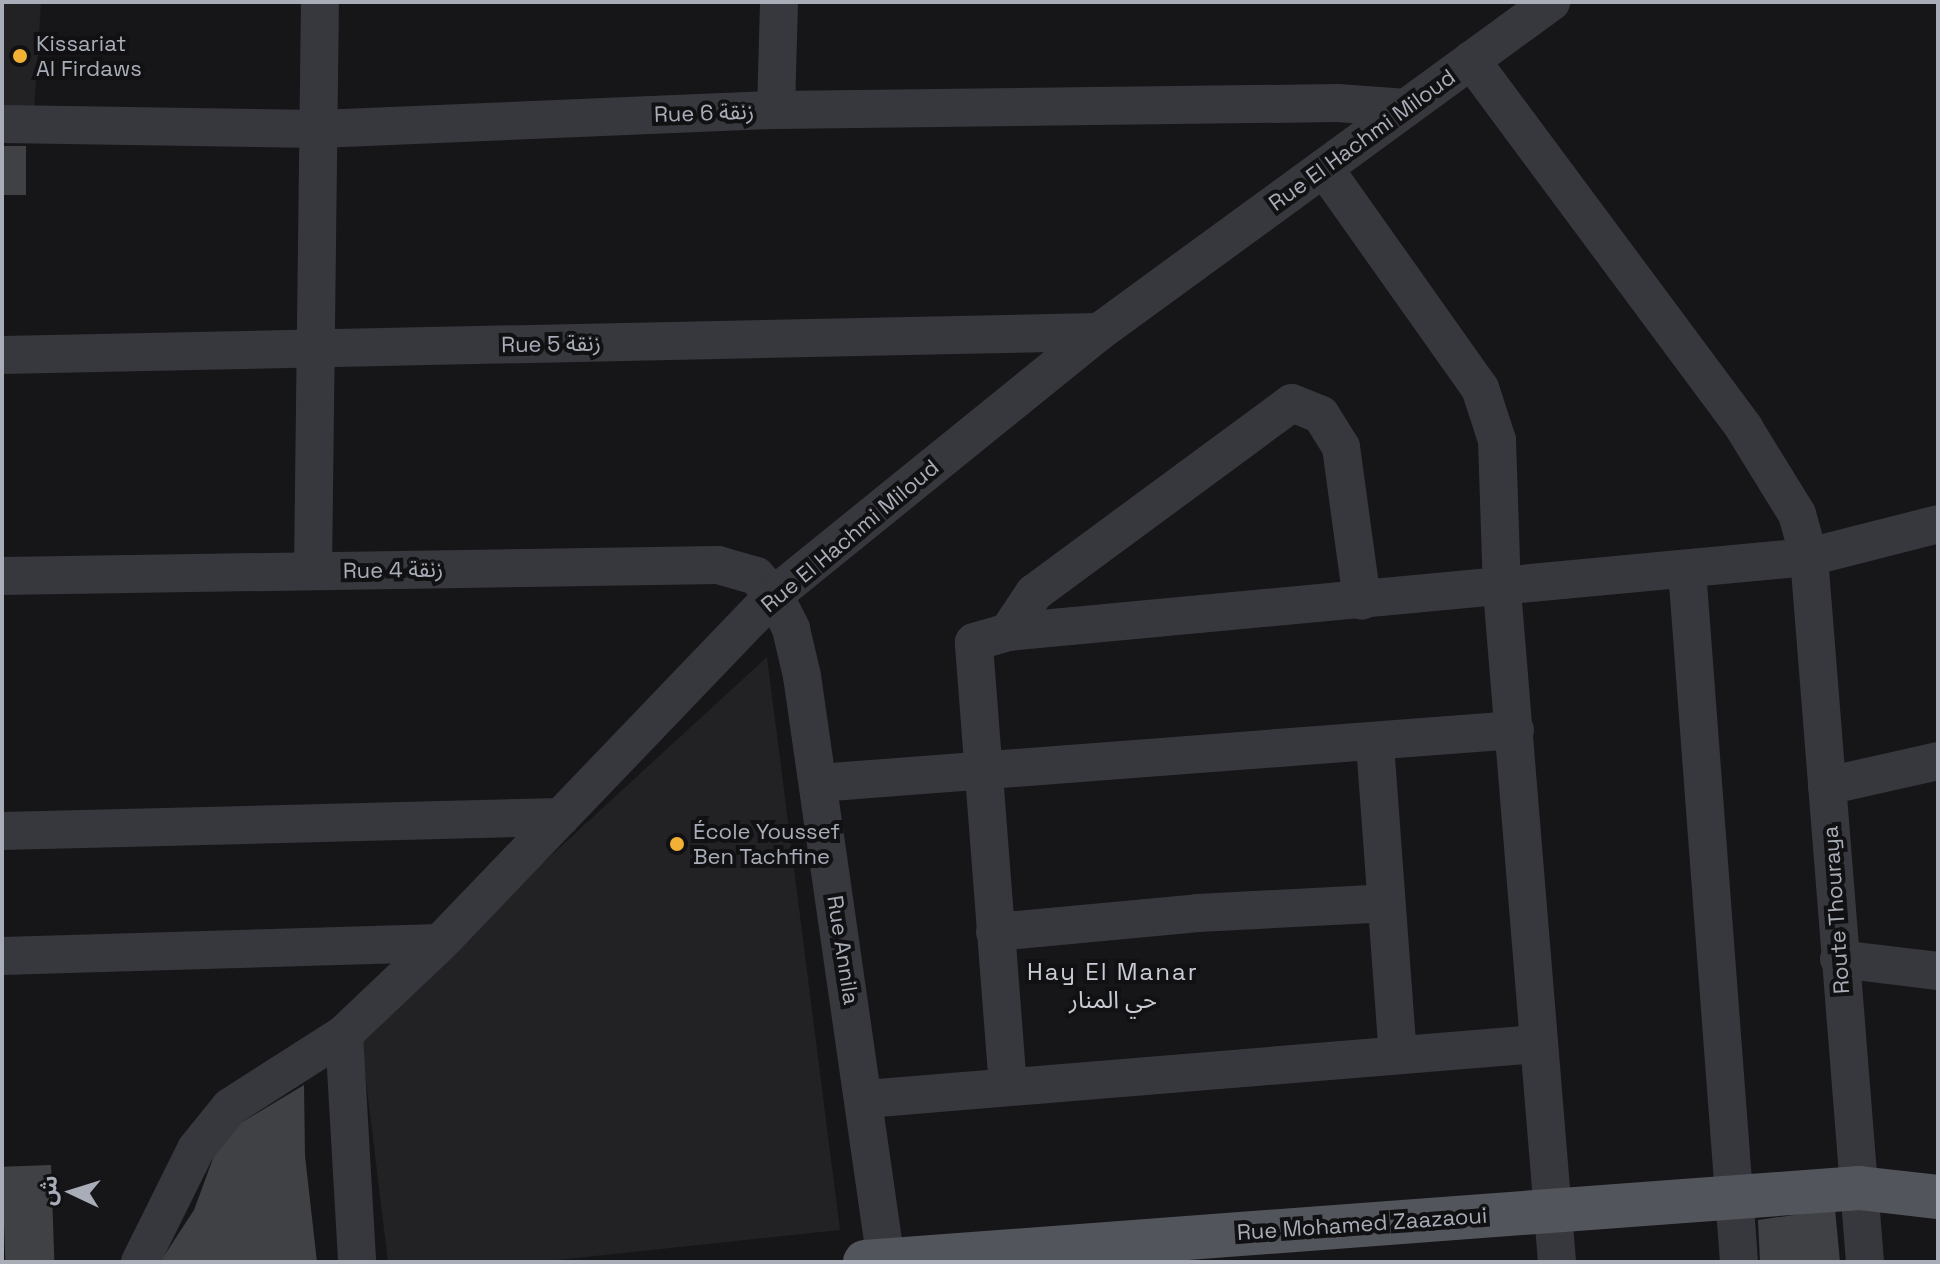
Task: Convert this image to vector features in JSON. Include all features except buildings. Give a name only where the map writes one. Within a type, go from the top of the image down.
[{"type":"main road","name":"Rue Mohamed Zaazaoui","points":[[879,1261],[1859,1188],[1938,1197]]},
{"type":"street","points":[[313,571],[313,349],[320,2]]},
{"type":"street","points":[[776,110],[779,2]]},
{"type":"street","name":"Rue El Hachmi Miloud","points":[[140,1262],[196,1149],[222,1116],[344,1034],[440,943],[774,595],[1099,332],[1551,2]]},
{"type":"street","name":"Route Thouraya","points":[[1471,60],[1764,458],[1797,514],[1809,557],[1865,1262]]},
{"type":"street","name":"Rue 6 زنقة","points":[[2,124],[319,129],[776,110],[1338,103],[1406,108]]},
{"type":"street","points":[[1324,168],[1480,388],[1497,440],[1502,590],[1515,730],[1536,1044],[1557,1262]]},
{"type":"street","name":"Rue 5 زنقة","points":[[2,355],[1099,332]]},
{"type":"street","points":[[1008,632],[1034,593],[1292,403],[1321,415],[1341,447],[1362,601]]},
{"type":"street","points":[[1008,1087],[974,642],[1008,632],[1502,590],[1809,557],[1938,524]]},
{"type":"street","name":"Rue 4 زنقة","points":[[2,576],[718,565],[756,576],[774,595]]},
{"type":"street","points":[[1687,570],[1739,1262]]},
{"type":"street","name":"Rue Annila","points":[[774,595],[791,629],[802,676],[866,1099],[879,1261]]},
{"type":"street","points":[[818,783],[1375,744],[1515,730]]},
{"type":"street","points":[[1375,744],[1398,1055]]},
{"type":"street","points":[[1827,786],[1938,761]]},
{"type":"street","points":[[2,831],[561,817]]},
{"type":"street","points":[[995,932],[1198,913],[1386,903]]},
{"type":"street","points":[[2,956],[440,943]]},
{"type":"street","points":[[1839,959],[1938,971]]},
{"type":"street","points":[[344,1034],[357,1262]]},
{"type":"street","points":[[866,1099],[1536,1044]]},
{"type":"shaded area","name":"Kissariat Al Firdaws","points":[[2,2],[41,2],[34,112],[2,110]]},
{"type":"shaded area","name":"École Youssef Ben Tachfine","points":[[767,657],[840,1230],[539,1262],[388,1262],[360,1031]]},
{"type":"place","name":"Kissariat Al Firdaws","points":[[20,56]]},
{"type":"place","name":"École Youssef Ben Tachfine","points":[[677,844]]},
{"type":"district","name":"Hay El Manar حي المنار","points":[[1113,986]]}]
